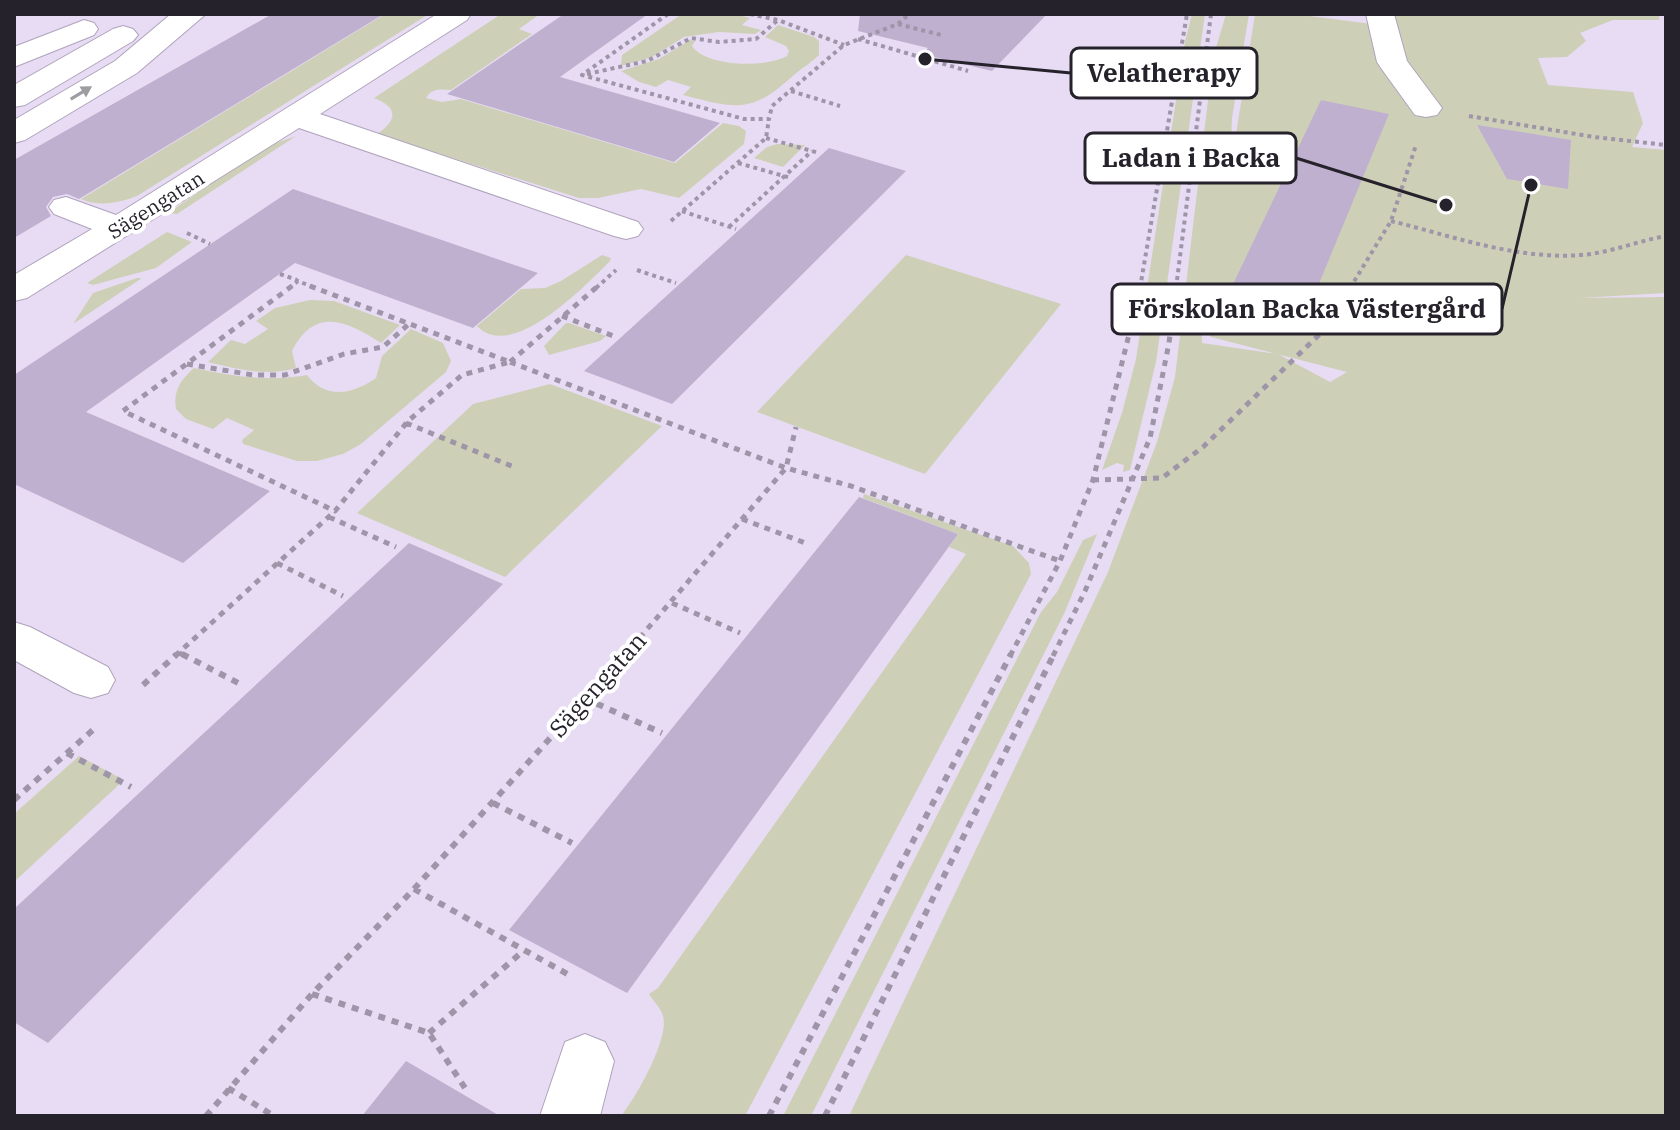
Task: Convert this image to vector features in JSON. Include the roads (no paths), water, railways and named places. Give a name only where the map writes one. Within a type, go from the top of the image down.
[{"type":"street","points":[[14,58],[119,14]]},
{"type":"street","points":[[14,98],[54,71],[161,14]]},
{"type":"street","points":[[14,133],[126,67],[174,24],[192,14]]},
{"type":"street","name":"Sägengatan","points":[[14,290],[119,228],[457,14]]},
{"type":"street","points":[[1380,14],[1392,62],[1426,108]]},
{"type":"street","points":[[297,117],[626,229]]},
{"type":"street","points":[[66,207],[119,228]]},
{"type":"street","points":[[14,639],[91,680]]},
{"type":"street","points":[[570,1116],[585,1061]]},
{"type":"place","name":"Velatherapy","points":[[925,59]]},
{"type":"place","name":"Förskolan Backa Västergård","points":[[1531,185]]},
{"type":"place","name":"Ladan i Backa","points":[[1446,205]]}]
